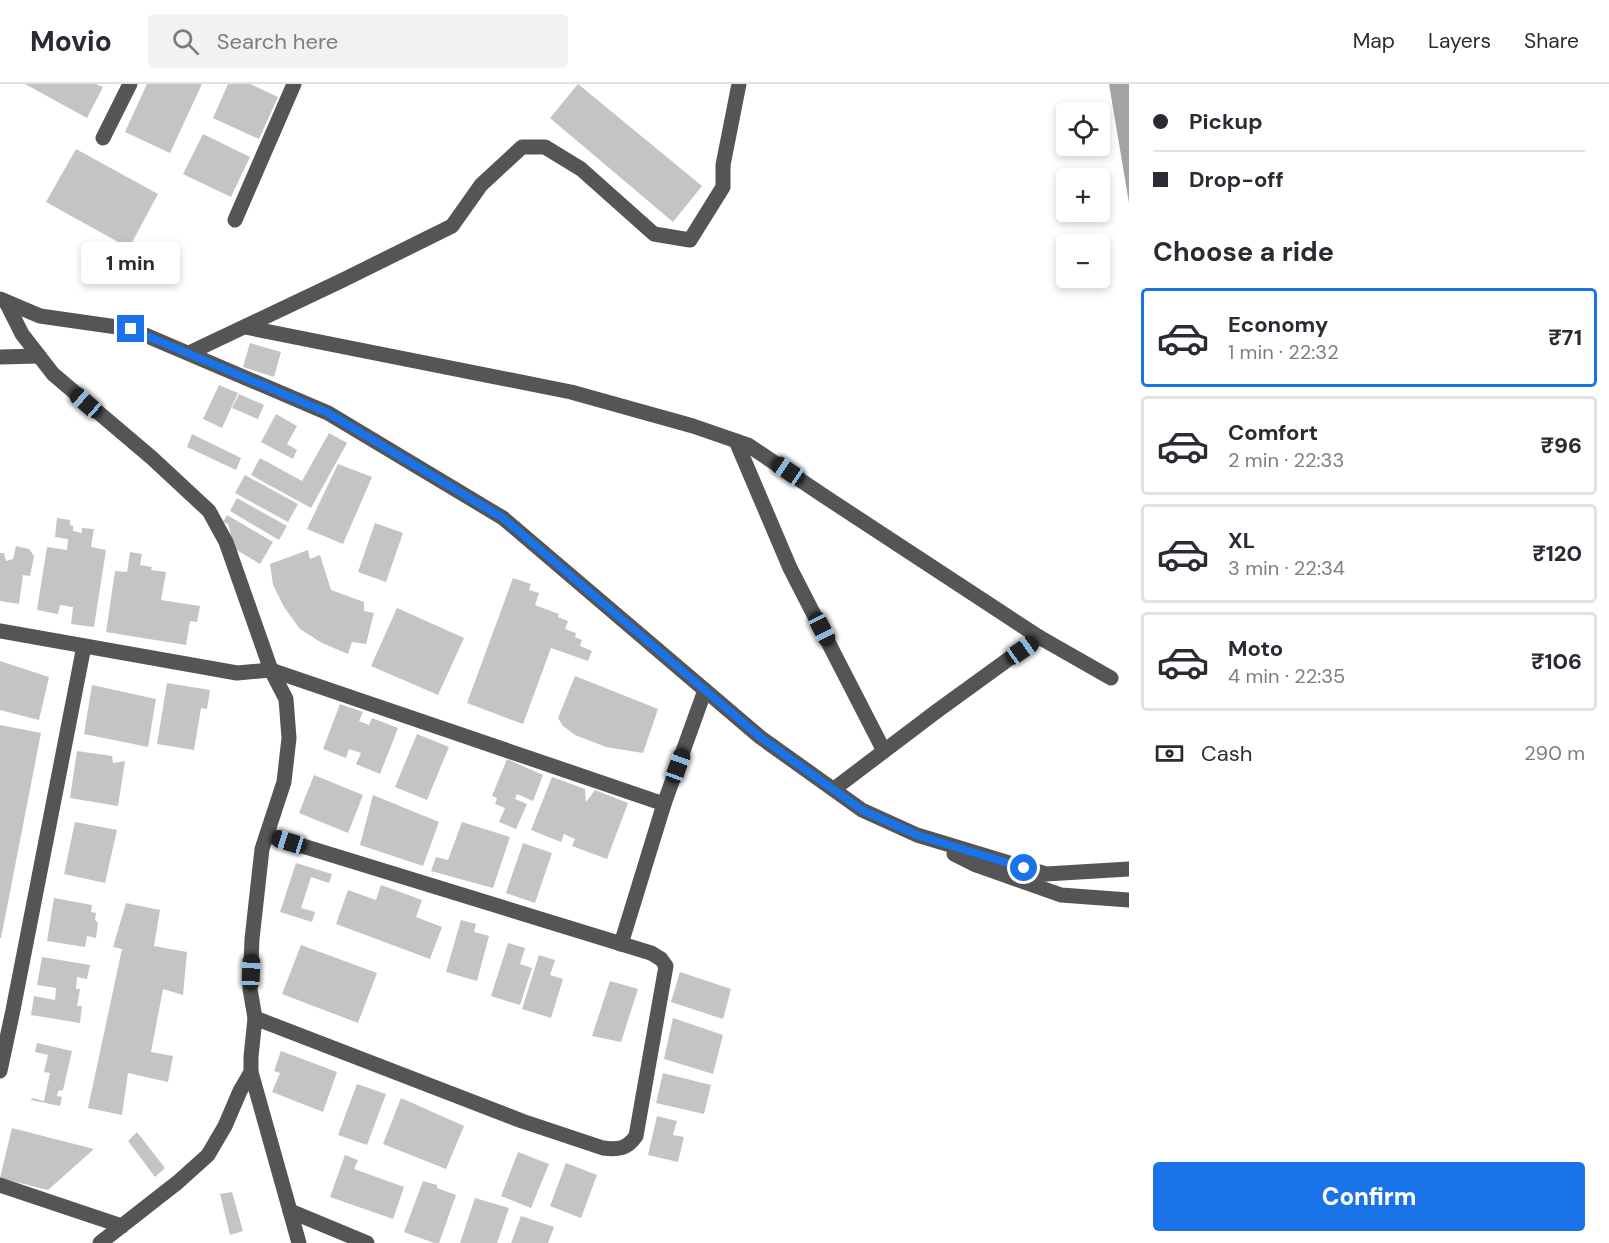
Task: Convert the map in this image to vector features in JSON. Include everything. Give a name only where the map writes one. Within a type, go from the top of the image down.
[{"type":"street","points":[[103,138],[130,84]]},
{"type":"street","points":[[235,220],[294,84]]},
{"type":"street","points":[[189,353],[452,226],[481,185],[522,147],[545,147],[581,169],[654,234],[690,240],[723,187],[723,165],[739,84]]},
{"type":"street","points":[[3,301],[40,316],[131,329],[328,413],[503,518],[760,737],[862,810],[976,865],[1061,895],[1129,900]]},
{"type":"street","points":[[3,301],[22,334],[52,374],[152,458],[209,511],[226,542],[271,670],[286,699],[289,738],[284,782],[262,849],[252,939],[250,989],[255,1018],[251,1072],[299,1243]]},
{"type":"street","points":[[245,327],[571,392],[693,426],[748,445],[1039,637],[1110,678]]},
{"type":"street","points":[[1,359],[39,356]]},
{"type":"street","points":[[736,441],[790,568],[884,751]]},
{"type":"street","points":[[0,631],[237,674],[271,670],[664,804]]},
{"type":"street","points":[[834,789],[1039,637]]},
{"type":"street","points":[[0,1071],[84,646]]},
{"type":"street","points":[[621,944],[664,804],[705,690]]},
{"type":"street","points":[[255,1018],[522,1121],[613,1150],[624,1148],[636,1136],[666,966],[661,959],[651,953],[267,835]]},
{"type":"street","points":[[917,835],[1046,874],[1129,869]]},
{"type":"street","points":[[0,999],[13,1010]]},
{"type":"street","points":[[100,1243],[178,1182],[208,1155],[251,1072]]},
{"type":"street","points":[[0,1185],[122,1226]]},
{"type":"street","points":[[290,1211],[367,1243]]},
{"type":"shaded area","points":[[1109,84],[1129,84],[1129,203]]},
{"type":"building","points":[[25,84],[96,84],[103,87],[87,118]]},
{"type":"building","points":[[147,84],[202,84],[170,153],[125,132]]},
{"type":"building","points":[[228,84],[250,84],[278,97],[259,139],[213,118]]},
{"type":"building","points":[[578,84],[702,186],[673,222],[550,118]]},
{"type":"building","points":[[203,134],[250,157],[231,197],[183,174]]},
{"type":"building","points":[[76,149],[158,194],[129,248],[46,202]]},
{"type":"building","points":[[250,343],[281,352],[274,377],[243,367]]},
{"type":"building","points":[[219,385],[238,393],[222,428],[203,419]]},
{"type":"building","points":[[239,394],[264,405],[258,419],[232,408]]},
{"type":"building","points":[[276,414],[297,426],[287,444],[297,450],[293,459],[261,442]]},
{"type":"building","points":[[329,433],[347,443],[311,508],[251,475],[260,458],[302,481]]},
{"type":"building","points":[[192,434],[241,458],[236,470],[187,447]]},
{"type":"building","points":[[338,464],[372,477],[343,544],[307,529]]},
{"type":"building","points":[[245,475],[298,504],[288,522],[235,493]]},
{"type":"building","points":[[237,498],[287,526],[279,540],[230,511]]},
{"type":"building","points":[[227,515],[273,542],[260,564],[230,546],[232,539],[228,524],[223,522]]},
{"type":"building","points":[[57,518],[70,520],[73,531],[82,533],[82,528],[94,529],[91,547],[106,550],[94,627],[71,624],[73,607],[60,605],[58,614],[37,610],[47,547],[67,550],[68,539],[55,537]]},
{"type":"building","points":[[375,523],[403,533],[386,582],[358,572]]},
{"type":"building","points":[[16,546],[29,549],[34,556],[30,576],[23,575],[19,604],[0,601],[0,553],[4,553],[6,561],[13,559]]},
{"type":"building","points":[[308,550],[310,559],[320,555],[331,590],[364,602],[364,611],[374,613],[366,644],[352,642],[348,654],[322,643],[300,629],[284,607],[273,585],[270,564]]},
{"type":"building","points":[[130,552],[142,554],[140,565],[152,567],[151,570],[166,572],[161,600],[200,606],[197,622],[190,621],[186,645],[106,632],[115,571],[127,572]]},
{"type":"building","points":[[513,578],[531,584],[529,590],[539,593],[535,605],[559,614],[558,617],[568,621],[565,629],[576,633],[575,637],[582,640],[580,646],[592,651],[588,661],[551,648],[523,724],[467,703]]},
{"type":"building","points":[[397,608],[464,638],[438,695],[371,666]]},
{"type":"building","points":[[0,661],[49,677],[39,720],[0,710]]},
{"type":"building","points":[[575,676],[658,709],[643,753],[606,747],[575,735],[563,726],[558,718]]},
{"type":"building","points":[[167,683],[210,690],[207,709],[201,708],[194,750],[157,744]]},
{"type":"building","points":[[92,685],[156,699],[148,747],[84,734]]},
{"type":"building","points":[[340,704],[363,712],[359,721],[369,725],[372,718],[398,728],[380,774],[356,764],[361,753],[349,749],[346,758],[323,749]]},
{"type":"building","points":[[0,725],[41,733],[1,938],[0,938]]},
{"type":"building","points":[[417,734],[449,747],[427,800],[395,787]]},
{"type":"building","points":[[77,751],[112,756],[113,763],[125,761],[118,806],[70,798]]},
{"type":"building","points":[[507,759],[543,775],[533,801],[517,794],[515,799],[527,804],[516,829],[499,822],[505,808],[495,804],[497,798],[492,796]]},
{"type":"building","points":[[314,775],[363,795],[348,833],[299,813]]},
{"type":"building","points":[[552,777],[585,789],[586,802],[595,790],[628,803],[607,859],[572,846],[575,839],[564,834],[561,842],[531,830]]},
{"type":"building","points":[[373,795],[439,822],[423,866],[360,845]]},
{"type":"building","points":[[75,822],[117,830],[105,883],[64,874]]},
{"type":"building","points":[[462,822],[510,837],[493,888],[431,871],[436,857],[448,860]]},
{"type":"building","points":[[523,843],[552,853],[535,903],[506,893]]},
{"type":"building","points":[[296,863],[332,874],[329,883],[311,877],[301,908],[315,912],[312,922],[280,912]]},
{"type":"building","points":[[381,885],[422,900],[416,917],[442,927],[430,959],[336,924],[348,890],[376,900]]},
{"type":"building","points":[[54,898],[92,905],[91,912],[96,913],[95,920],[98,923],[96,938],[87,936],[85,947],[47,941]]},
{"type":"building","points":[[126,903],[160,910],[154,946],[187,952],[183,995],[163,989],[151,1052],[173,1056],[168,1082],[128,1073],[122,1115],[88,1108],[122,949],[113,947]]},
{"type":"building","points":[[461,920],[476,924],[474,932],[489,936],[477,981],[446,972]]},
{"type":"building","points":[[508,943],[525,948],[520,964],[532,968],[520,1005],[491,996]]},
{"type":"building","points":[[301,945],[377,973],[358,1023],[282,994]]},
{"type":"building","points":[[539,955],[555,960],[550,975],[563,979],[551,1018],[522,1009]]},
{"type":"building","points":[[42,957],[90,965],[87,979],[77,977],[76,989],[80,989],[77,1006],[82,1006],[80,1023],[31,1015],[34,996],[55,1000],[56,988],[37,985]]},
{"type":"building","points":[[680,972],[731,989],[723,1019],[671,1002]]},
{"type":"building","points":[[610,981],[638,989],[621,1042],[592,1036]]},
{"type":"building","points":[[673,1018],[723,1035],[713,1074],[664,1059]]},
{"type":"building","points":[[37,1043],[72,1051],[63,1090],[58,1091],[57,1096],[62,1097],[60,1106],[31,1100],[32,1098],[44,1101],[50,1073],[44,1072],[48,1055],[35,1052]]},
{"type":"building","points":[[281,1051],[337,1072],[323,1112],[272,1092],[280,1073],[274,1071]]},
{"type":"building","points":[[663,1073],[711,1085],[704,1114],[656,1103]]},
{"type":"building","points":[[357,1084],[386,1094],[367,1145],[338,1135]]},
{"type":"building","points":[[401,1098],[464,1126],[446,1169],[383,1144]]},
{"type":"building","points":[[657,1116],[677,1121],[673,1135],[684,1137],[678,1162],[648,1155]]},
{"type":"building","points":[[12,1128],[94,1149],[48,1190],[0,1178]]},
{"type":"building","points":[[137,1132],[165,1168],[155,1177],[128,1141]]},
{"type":"building","points":[[518,1152],[549,1164],[531,1208],[501,1196]]},
{"type":"building","points":[[345,1155],[358,1160],[354,1169],[404,1187],[393,1219],[330,1197]]},
{"type":"building","points":[[566,1163],[597,1175],[581,1218],[550,1206]]},
{"type":"building","points":[[423,1181],[456,1195],[439,1243],[404,1232]]},
{"type":"building","points":[[232,1192],[243,1231],[230,1235],[220,1194]]},
{"type":"building","points":[[475,1198],[509,1208],[497,1243],[460,1243]]},
{"type":"building","points":[[521,1216],[554,1227],[548,1243],[511,1243]]},
{"type":"route","points":[[131,329],[328,413],[503,518],[760,737],[862,810],[917,835],[1024,868]]}]
